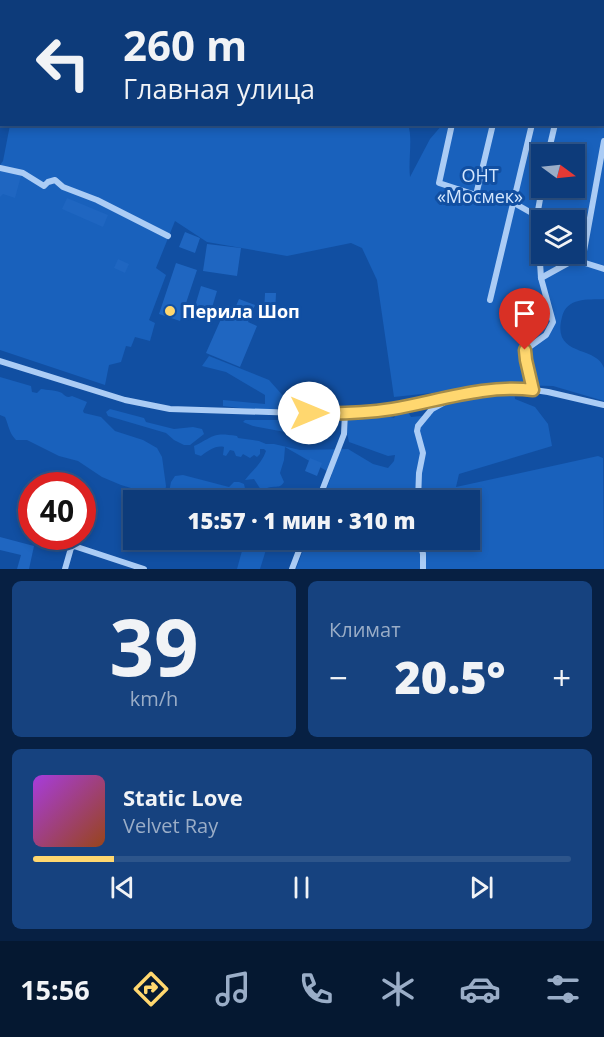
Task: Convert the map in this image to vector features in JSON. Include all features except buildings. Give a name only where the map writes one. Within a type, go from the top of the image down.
[{"type":"street","points":[[452,126],[439,183],[476,195],[514,203],[531,213]]},
{"type":"street","points":[[476,195],[493,126]]},
{"type":"street","points":[[490,300],[532,126]]},
{"type":"street","points":[[550,144],[555,126]]},
{"type":"street","points":[[585,246],[604,141]]},
{"type":"street","points":[[0,168],[22,173],[44,186],[55,180],[63,187],[97,200],[168,236]]},
{"type":"street","points":[[585,263],[604,269]]},
{"type":"street","points":[[533,390],[525,350],[546,335],[553,322],[541,278],[540,264]]},
{"type":"street","points":[[541,278],[566,264]]},
{"type":"street","points":[[0,361],[125,400],[170,409],[332,414],[392,409],[486,390],[533,390],[566,395],[604,405]]},
{"type":"street","points":[[418,490],[423,453],[418,426],[432,409],[448,397]]},
{"type":"street","points":[[322,490],[344,434],[345,413]]},
{"type":"street","points":[[65,569],[71,548],[74,546],[144,569]]},
{"type":"street","points":[[292,569],[299,550]]},
{"type":"street","points":[[422,550],[423,569]]},
{"type":"green space","name":"ОНТ «Мосмек»","points":[[10,126],[408,126],[410,177],[430,139],[441,126],[604,126],[604,299],[578,301],[568,306],[562,317],[560,330],[563,339],[569,345],[600,361],[604,368],[604,401],[553,386],[513,385],[515,399],[535,407],[548,424],[552,446],[459,474],[456,487],[598,456],[603,458],[604,569],[296,569],[303,550],[480,550],[480,490],[326,490],[332,474],[285,447],[280,473],[284,482],[280,486],[261,490],[254,479],[245,480],[262,459],[266,451],[264,449],[260,449],[257,457],[254,455],[250,458],[243,454],[241,457],[236,456],[234,451],[230,450],[226,456],[223,455],[224,447],[212,449],[201,456],[195,454],[194,446],[223,434],[300,450],[348,449],[373,464],[388,468],[394,461],[395,455],[388,456],[349,442],[348,420],[387,416],[394,418],[398,411],[407,410],[411,417],[432,415],[431,393],[394,397],[377,280],[362,248],[351,243],[287,256],[207,242],[175,221],[156,268],[166,275],[149,320],[155,323],[150,341],[135,337],[131,347],[126,346],[121,362],[109,365],[105,385],[0,350],[0,165],[3,161]]},
{"type":"green space","points":[[209,356],[269,380],[293,407],[267,410],[223,406],[223,400],[265,404],[265,395],[226,372],[202,366]]},
{"type":"green space","points":[[0,377],[31,386],[32,392],[37,393],[41,389],[54,391],[87,402],[84,413],[101,417],[115,431],[143,440],[157,448],[162,457],[165,490],[138,490],[121,485],[102,477],[78,461],[59,456],[27,440],[16,440],[10,432],[5,417],[0,415]]},
{"type":"green space","points":[[110,409],[174,429],[193,427],[202,429],[204,434],[190,445],[184,445],[166,433],[108,416],[106,412]]},
{"type":"green space","points":[[245,420],[327,420],[330,430],[321,443],[296,434],[253,426],[243,422]]},
{"type":"green space","points":[[183,475],[229,487],[234,482],[239,482],[244,484],[245,490],[169,490],[175,476]]},
{"type":"green space","points":[[242,550],[266,550],[260,569],[237,569]]},
{"type":"place","name":"Перила Шоп","points":[[170,311]]},
{"type":"route","points":[[309,413],[332,414],[392,409],[486,390],[533,390],[525,350]]}]
